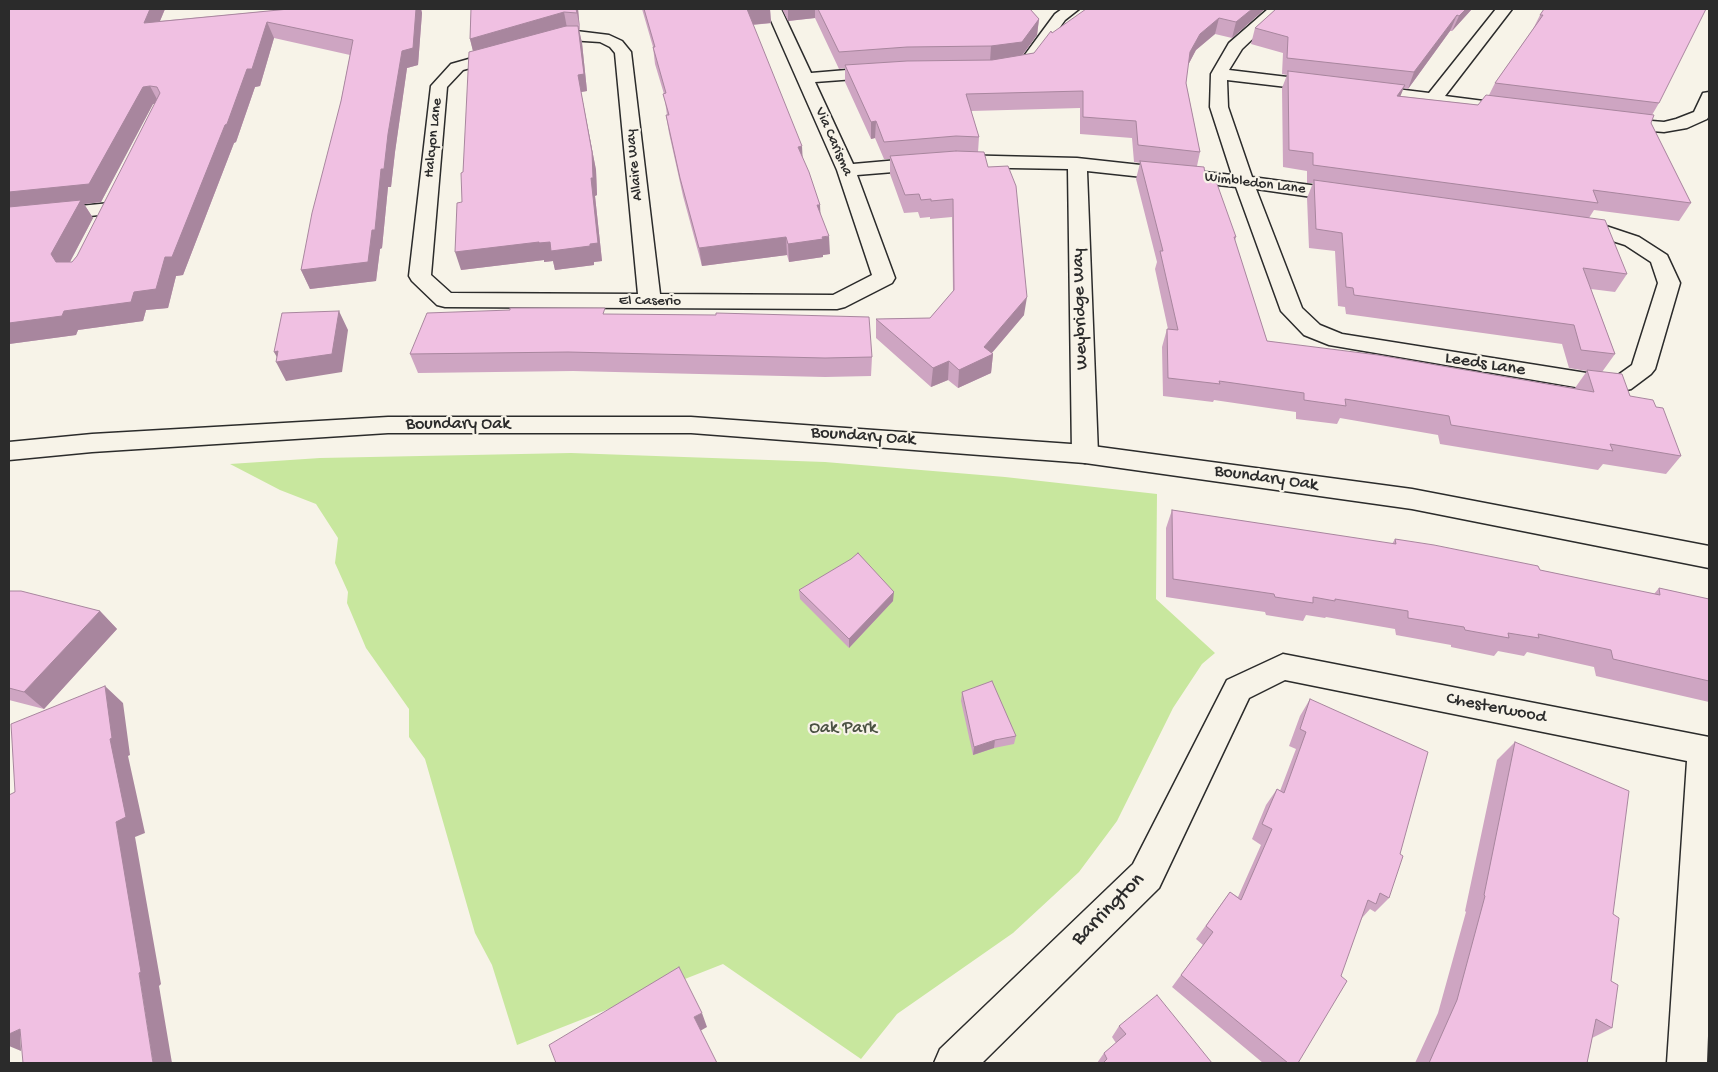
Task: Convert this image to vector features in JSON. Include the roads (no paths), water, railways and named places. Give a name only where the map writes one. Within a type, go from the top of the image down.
[{"type":"street","name":"Via Carisma","points":[[774,9],[846,170],[884,278]]},
{"type":"street","points":[[990,69],[1026,64],[1060,17],[1071,9]]},
{"type":"street","points":[[1277,9],[1235,46],[1219,74],[1434,98],[1532,112]]},
{"type":"street","points":[[1434,98],[1504,9]]},
{"type":"street","name":"Halcyon Lane","points":[[420,276],[440,86],[457,68],[527,47],[568,35],[603,38]]},
{"type":"street","name":"Allaire Way","points":[[603,38],[616,44],[623,52],[650,302]]},
{"type":"street","points":[[805,78],[897,71]]},
{"type":"street","name":"Leeds Lane","points":[[1219,74],[1218,107],[1244,182],[1292,311],[1312,330],[1337,340],[1593,382],[1623,383],[1643,369],[1669,283],[1660,259],[1632,241],[1603,231],[1554,224]]},
{"type":"street","points":[[1600,121],[1664,127],[1681,124],[1701,115],[1709,97]]},
{"type":"street","name":"Wimbledon Lane","points":[[846,170],[955,161],[1077,164],[1244,182],[1370,199]]},
{"type":"street","name":"Weybridge Way","points":[[1077,164],[1084,454]]},
{"type":"street","points":[[9,219],[110,209]]},
{"type":"street","name":"El Caserio","points":[[420,276],[445,300],[650,302],[837,302],[884,278]]},
{"type":"street","name":"Boundary Oak","points":[[9,451],[102,443],[378,426],[691,425],[1084,454],[1412,499],[1709,557]]},
{"type":"street","name":"Chesterwood","points":[[1283,667],[1707,750]]},
{"type":"street","name":"Barrington","points":[[954,1063],[1146,876],[1238,689],[1283,667]]},
{"type":"street","points":[[1687,1063],[1707,750]]},
{"type":"park label","name":"Oak Park","points":[[843,729]]}]
